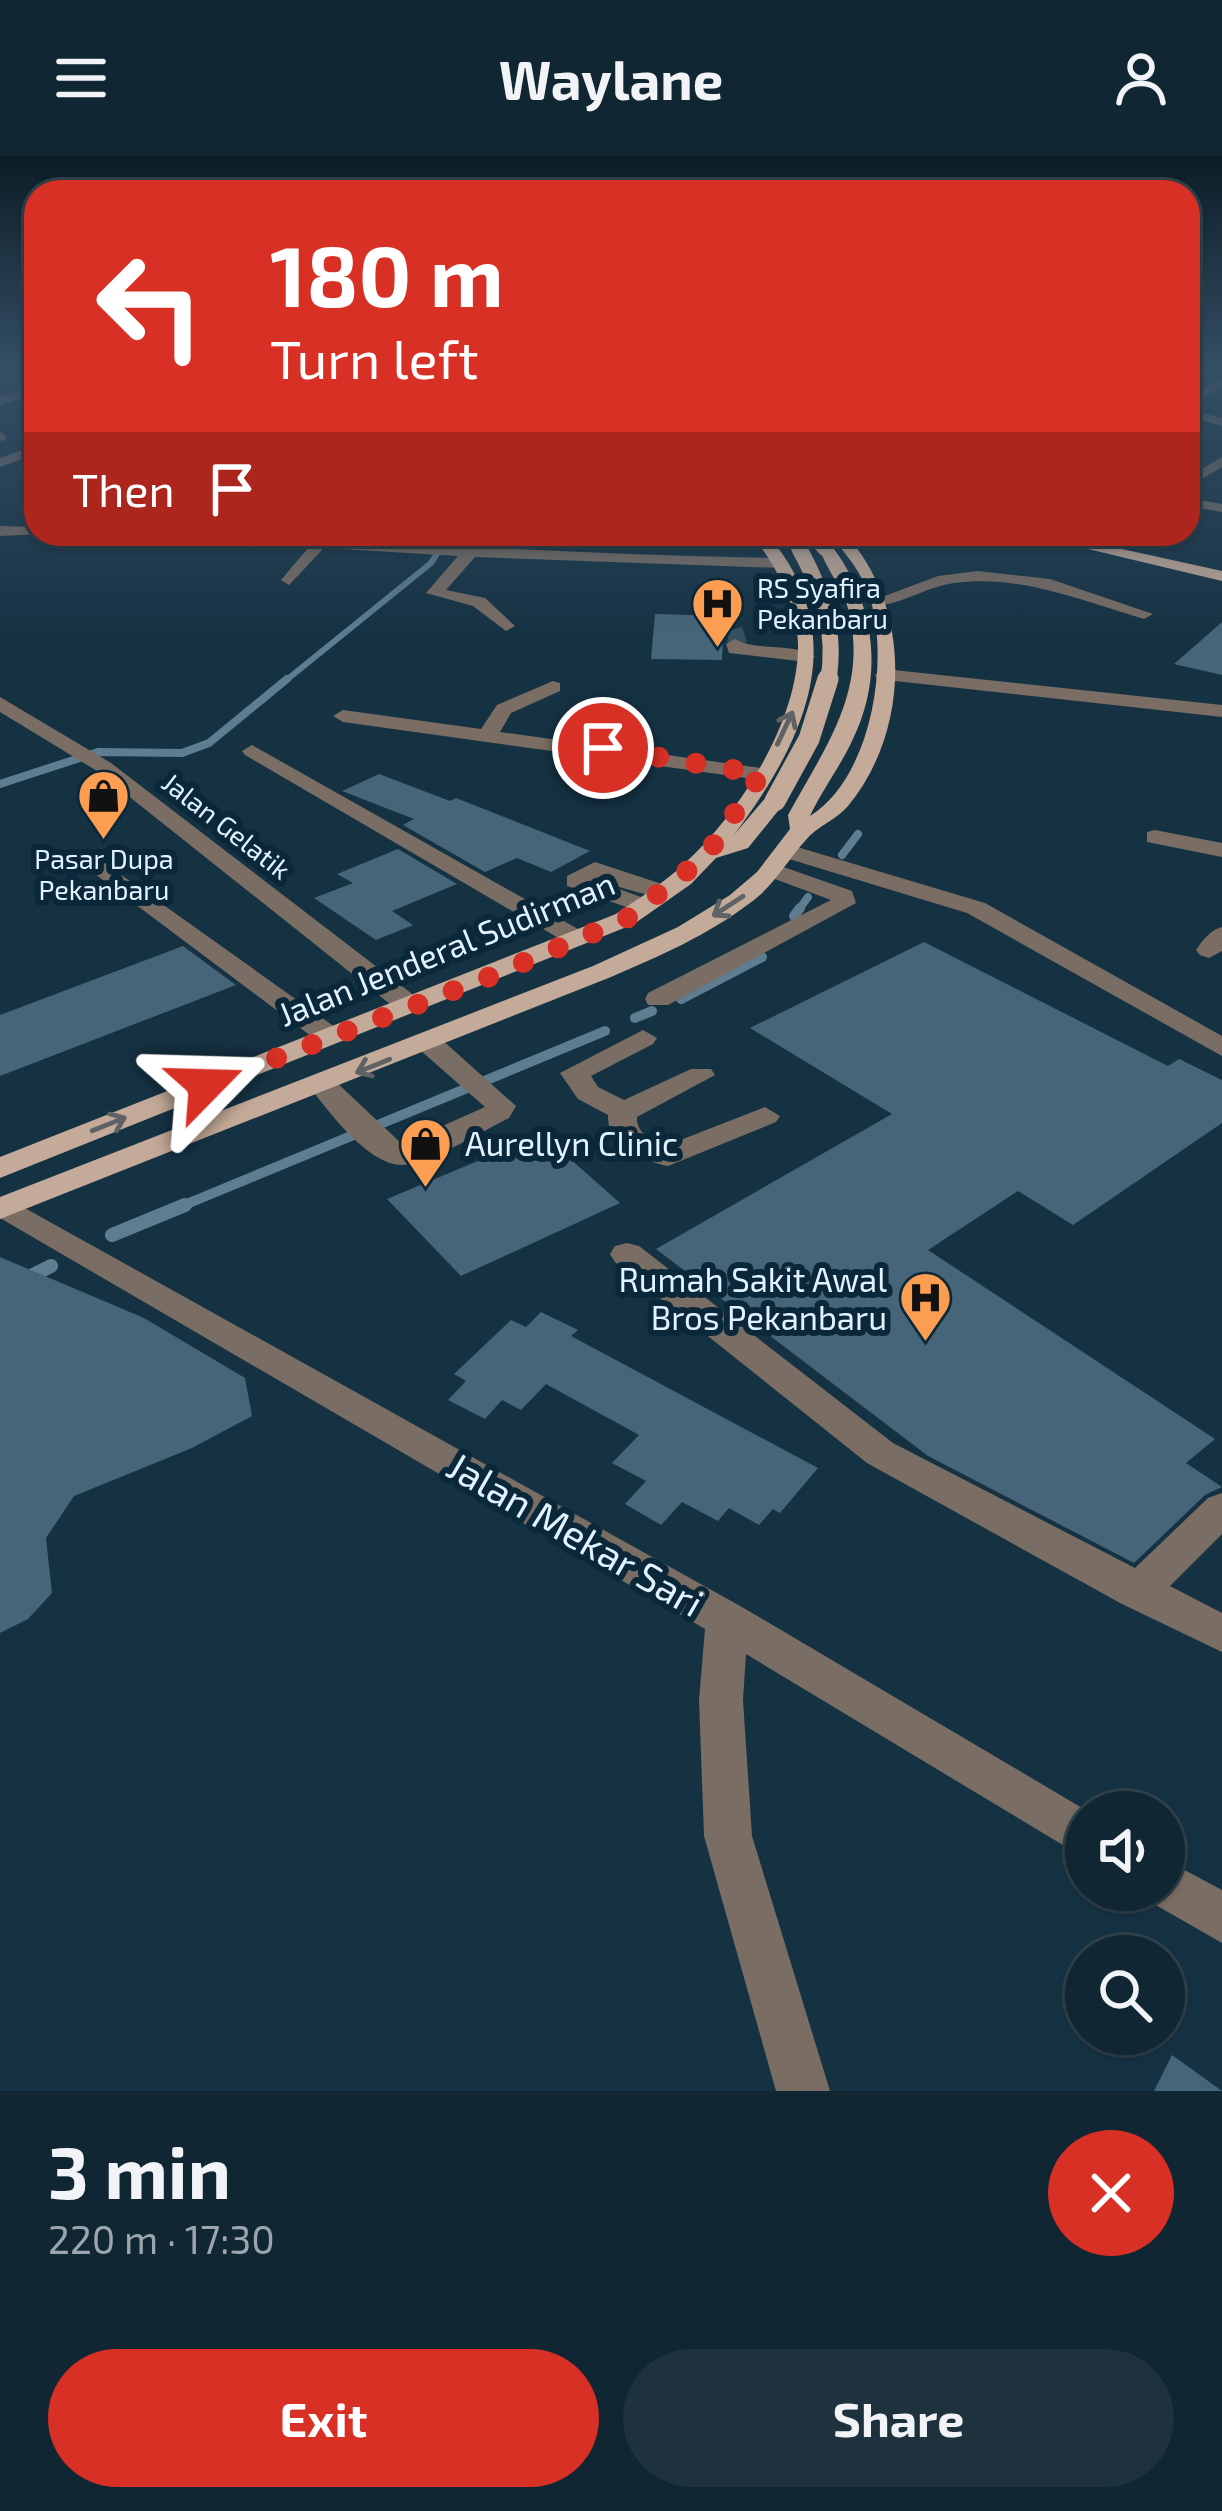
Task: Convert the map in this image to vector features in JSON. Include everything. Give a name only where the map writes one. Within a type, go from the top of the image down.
[{"type":"main road","points":[[767,546],[784,570],[806,646]]},
{"type":"main road","points":[[706,856],[740,843],[776,801],[818,727],[828,696],[832,649],[820,585],[797,546]]},
{"type":"main road","points":[[3,1208],[430,1044],[692,927],[737,902],[792,839],[850,723],[862,648],[851,584],[823,546]]},
{"type":"main road","points":[[792,839],[829,814],[869,751],[884,675],[887,622],[883,600],[849,546]]},
{"type":"main road","points":[[1075,546],[1131,556]]},
{"type":"main road","points":[[1091,546],[1222,576]]},
{"type":"main road","points":[[784,570],[793,551],[814,547],[838,550],[862,562]]},
{"type":"main road","name":"Jalan Jenderal Sudirman","points":[[0,1168],[626,919],[706,856],[761,774],[789,722],[806,646]]},
{"type":"street","points":[[289,580],[318,546]]},
{"type":"street","points":[[381,546],[464,551],[707,580],[784,570]]},
{"type":"street","points":[[464,551],[434,593],[479,602],[506,626]]},
{"type":"street","points":[[472,590],[505,559]]},
{"type":"street","points":[[883,600],[909,597],[939,581],[973,577],[1075,589],[1144,614]]},
{"type":"street","points":[[740,639],[735,649],[746,653],[806,646]]},
{"type":"street","points":[[884,675],[1222,711]]},
{"type":"street","points":[[488,734],[504,710],[553,687]]},
{"type":"street","name":"Jalan Gelatik","points":[[0,703],[104,767],[410,1006]]},
{"type":"street","points":[[343,716],[761,774]]},
{"type":"street","points":[[252,751],[576,938]]},
{"type":"street","points":[[1155,837],[1222,850]]},
{"type":"street","points":[[658,999],[844,903],[843,896],[792,839]]},
{"type":"street","points":[[792,839],[976,908],[1222,1048]]},
{"type":"street","points":[[99,866],[329,1036]]},
{"type":"street","points":[[624,1112],[581,1087],[574,1073],[643,1039]]},
{"type":"street","points":[[324,1086],[391,1154],[402,1156],[498,1112],[501,1106],[430,1044]]},
{"type":"street","points":[[701,1076],[624,1112],[620,1120],[627,1135],[652,1154],[668,1156],[765,1116]]},
{"type":"street","name":"Jalan Mekar Sari","points":[[3,1208],[727,1620],[721,1700],[728,1836],[803,2091]]},
{"type":"street","points":[[627,1254],[880,1454],[1222,1634]]},
{"type":"street","points":[[1137,1592],[1222,1509]]},
{"type":"street","points":[[727,1620],[1065,1823]]},
{"type":"street","points":[[1185,1896],[1222,1918]]},
{"type":"building","points":[[655,614],[724,616],[722,660],[651,659]]},
{"type":"building","points":[[1222,622],[1222,675],[1174,664]]},
{"type":"building","points":[[379,774],[450,801],[456,798],[590,851],[551,872],[517,858],[485,872],[403,825],[414,819],[342,791]]},
{"type":"building","points":[[398,849],[457,884],[392,911],[413,925],[376,940],[314,898],[353,883],[337,874]]},
{"type":"building","name":"Rumah Sakit Awal Bros Pekanbaru","points":[[924,942],[1168,1066],[1179,1059],[1222,1080],[1222,1123],[1073,1225],[1018,1191],[928,1250],[1215,1439],[1186,1463],[1222,1487],[1205,1495],[1134,1563],[928,1456],[656,1249],[892,1114],[750,1028]]},
{"type":"building","points":[[183,946],[236,985],[0,1076],[0,1015]]},
{"type":"building","points":[[542,1134],[620,1203],[461,1276],[387,1199]]},
{"type":"building","points":[[0,1257],[144,1318],[245,1378],[252,1416],[192,1448],[74,1496],[46,1538],[52,1593],[28,1619],[0,1633]]},
{"type":"building","points":[[541,1312],[578,1330],[571,1336],[818,1468],[780,1513],[773,1509],[759,1525],[729,1508],[718,1521],[682,1502],[661,1525],[625,1504],[646,1481],[612,1463],[639,1435],[546,1384],[521,1410],[502,1400],[485,1419],[448,1400],[466,1381],[454,1374],[511,1320],[526,1327]]},
{"type":"building","points":[[1172,2055],[1222,2091],[1154,2091]]},
{"type":"waterway","points":[[284,682],[431,563],[442,546]]},
{"type":"waterway","points":[[0,784],[98,752],[182,753],[209,743],[287,679]]},
{"type":"waterway","points":[[842,855],[858,834]]},
{"type":"waterway","points":[[798,911],[808,897]]},
{"type":"waterway","points":[[794,916],[800,908]]},
{"type":"waterway","points":[[681,999],[762,957]]},
{"type":"waterway","points":[[635,1018],[652,1011]]},
{"type":"waterway","points":[[177,1208],[605,1031]]},
{"type":"waterway","points":[[112,1235],[185,1205]]},
{"type":"waterway","points":[[27,1278],[51,1266]]},
{"type":"tunnel","points":[[735,644],[736,637],[745,634]]},
{"type":"place","name":"RS Syafira Pekanbaru","points":[[718,649]]},
{"type":"place","name":"Pasar Dupa Pekanbaru","points":[[104,841]]},
{"type":"place","name":"Aurellyn Clinic","points":[[426,1189]]},
{"type":"place","name":"Rumah Sakit Awal Bros Pekanbaru","points":[[926,1344]]},
{"type":"route","points":[[206,1085],[626,919],[706,856],[761,774],[603,748]]}]
